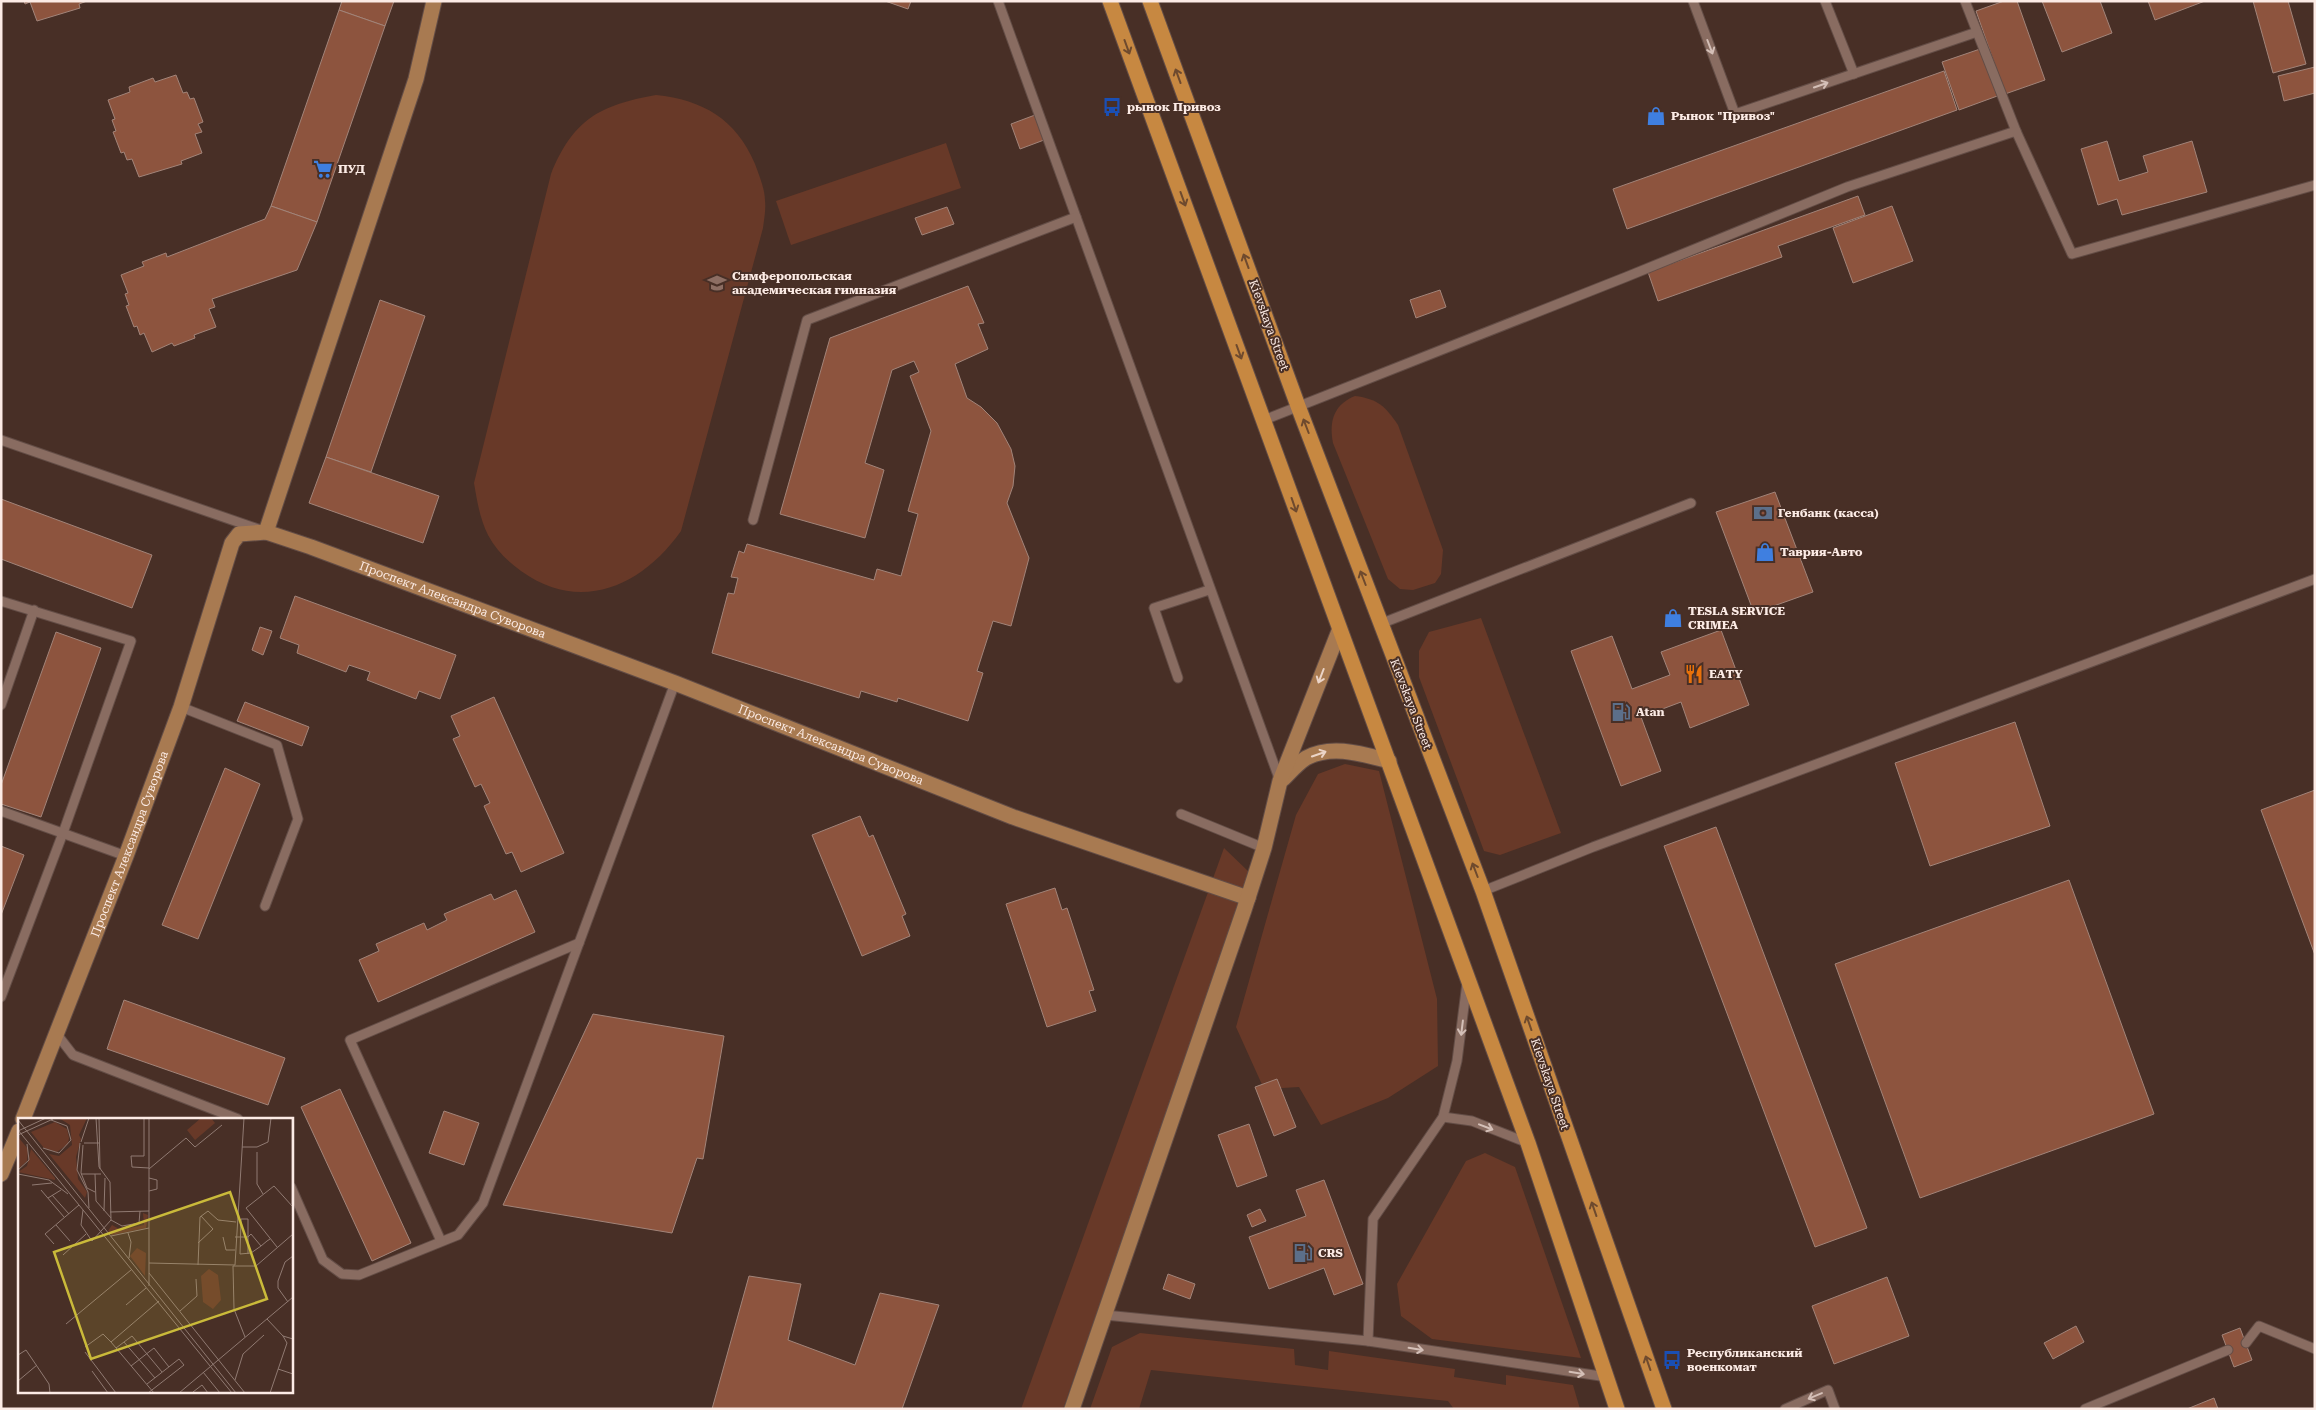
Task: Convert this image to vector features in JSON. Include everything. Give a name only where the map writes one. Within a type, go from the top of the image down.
[{"type":"main road","points":[[1110,1],[1264,420],[1338,630],[1389,761],[1528,1143],[1617,1409]]},
{"type":"main road","name":"Kievskaya Street","points":[[1150,1],[1298,406],[1483,891],[1664,1409]]},
{"type":"street","points":[[266,532],[416,79],[434,1]]},
{"type":"street","name":"Проспект Александра Суворова","points":[[23,1118],[126,856],[181,707],[232,543],[239,534],[266,532],[675,683],[1013,817],[1248,898]]},
{"type":"street","points":[[1072,1409],[1248,898],[1264,848],[1280,781],[1338,630]]},
{"type":"street","points":[[1280,781],[1305,759],[1325,751],[1354,752],[1389,761]]},
{"type":"street","points":[[1,1174],[18,1133]]},
{"type":"lane","points":[[998,1],[1209,590],[1280,781]]},
{"type":"lane","points":[[1693,1],[1735,114],[1977,32]]},
{"type":"lane","points":[[1825,1],[1854,74]]},
{"type":"lane","points":[[1965,1],[2016,131],[2072,254],[2315,185]]},
{"type":"lane","points":[[1264,420],[1617,281],[1847,187],[2016,131]]},
{"type":"lane","points":[[753,520],[807,320],[1076,217]]},
{"type":"lane","points":[[1,440],[266,532]]},
{"type":"lane","points":[[1380,624],[1691,503]]},
{"type":"lane","points":[[1483,891],[1602,844],[2315,579]]},
{"type":"lane","points":[[1178,678],[1154,608],[1209,590]]},
{"type":"lane","points":[[1,601],[131,641],[63,833],[1,997]]},
{"type":"lane","points":[[1,704],[34,610]]},
{"type":"lane","points":[[292,1189],[323,1260],[342,1274],[359,1275],[458,1235],[483,1203],[675,683]]},
{"type":"lane","points":[[181,707],[277,745],[298,819],[265,906]]},
{"type":"lane","points":[[1,811],[126,856]]},
{"type":"lane","points":[[1181,814],[1264,848]]},
{"type":"lane","points":[[441,1241],[350,1040],[579,943]]},
{"type":"lane","points":[[1368,1342],[1373,1219],[1443,1116],[1457,1061],[1468,980]]},
{"type":"lane","points":[[56,1032],[73,1055],[235,1118]]},
{"type":"lane","points":[[1443,1116],[1472,1122],[1528,1143]]},
{"type":"lane","points":[[1105,1315],[1368,1342],[1607,1377]]},
{"type":"lane","points":[[2246,1343],[2259,1326],[2315,1349]]},
{"type":"lane","points":[[2085,1409],[2228,1350]]},
{"type":"lane","points":[[1785,1409],[1828,1390],[1835,1409]]},
{"type":"shaded area","points":[[656,95],[703,107],[716,114],[738,135],[755,164],[763,187],[765,211],[763,228],[681,531],[648,566],[629,579],[609,588],[588,592],[566,591],[544,584],[521,571],[498,550],[483,523],[474,483],[551,174],[559,156],[569,140],[590,118],[619,104]]},
{"type":"shaded area","points":[[946,143],[961,188],[791,245],[776,201]]},
{"type":"shaded area","points":[[1355,396],[1370,399],[1380,404],[1398,425],[1443,550],[1441,574],[1435,583],[1413,590],[1400,589],[1388,579],[1333,443],[1332,421],[1334,415],[1342,404]]},
{"type":"shaded area","points":[[1481,618],[1561,833],[1500,855],[1484,851],[1419,677],[1419,651],[1429,632]]},
{"type":"shaded area","points":[[1345,764],[1379,771],[1437,999],[1438,1066],[1388,1098],[1321,1125],[1299,1087],[1264,1089],[1236,1027],[1296,815],[1318,774]]},
{"type":"shaded area","points":[[1224,848],[1250,873],[1063,1409],[1021,1409]]},
{"type":"shaded area","points":[[1485,1153],[1515,1167],[1581,1358],[1432,1339],[1401,1316],[1397,1284],[1466,1161]]},
{"type":"shaded area","points":[[1140,1333],[1294,1349],[1295,1365],[1328,1370],[1329,1351],[1455,1369],[1454,1377],[1506,1385],[1506,1375],[1573,1385],[1580,1409],[1454,1409],[1448,1401],[1151,1370],[1139,1409],[1090,1409],[1112,1347]]},
{"type":"building","points":[[24,1],[87,1],[79,4],[80,8],[37,21],[30,2],[25,4]]},
{"type":"building","points":[[342,1],[394,1],[385,26],[339,10]]},
{"type":"building","points":[[885,1],[911,1],[908,9]]},
{"type":"building","points":[[2004,1],[2017,1],[2045,80],[2005,94],[1976,11]]},
{"type":"building","points":[[2042,1],[2100,1],[2112,33],[2062,52]]},
{"type":"building","points":[[2148,1],[2205,1],[2155,20]]},
{"type":"building","points":[[2253,1],[2288,1],[2306,64],[2273,73]]},
{"type":"building","points":[[339,10],[385,26],[317,222],[271,206]]},
{"type":"building","points":[[1983,48],[2000,95],[1959,110],[1942,62]]},
{"type":"building","points":[[2315,67],[2315,93],[2284,101],[2278,76]]},
{"type":"building","points":[[1944,71],[1957,110],[1627,229],[1613,189]]},
{"type":"building","points":[[176,75],[183,93],[187,92],[190,99],[194,98],[203,122],[198,124],[202,132],[195,134],[202,153],[181,161],[182,164],[139,177],[132,159],[127,160],[124,152],[121,153],[113,132],[116,131],[112,120],[115,119],[108,100],[130,92],[129,87],[153,78],[155,82]]},
{"type":"building","points":[[1035,115],[1044,140],[1020,149],[1011,124]]},
{"type":"building","points":[[2107,141],[2119,181],[2148,172],[2143,156],[2192,141],[2207,192],[2122,215],[2117,199],[2098,205],[2081,149]]},
{"type":"building","points":[[1858,196],[1865,215],[1778,246],[1782,257],[1658,301],[1648,272]]},
{"type":"building","points":[[271,206],[317,222],[297,270],[212,299],[215,307],[209,309],[216,327],[194,335],[195,338],[174,346],[172,343],[152,352],[144,333],[140,335],[137,326],[134,327],[126,306],[129,305],[125,294],[128,293],[121,275],[144,266],[142,262],[166,253],[167,257],[265,219]]},
{"type":"building","points":[[1892,206],[1913,261],[1853,283],[1833,228]]},
{"type":"building","points":[[947,207],[954,224],[922,235],[915,218]]},
{"type":"building","points":[[968,286],[984,323],[978,324],[988,349],[955,364],[967,398],[981,407],[997,423],[1011,449],[1015,466],[1013,486],[1007,503],[1029,558],[1011,626],[993,621],[977,671],[983,673],[968,721],[898,698],[897,702],[861,691],[859,698],[712,653],[728,593],[734,594],[738,578],[731,577],[739,551],[744,553],[747,544],[874,580],[877,569],[901,576],[918,514],[908,511],[931,431],[910,376],[919,372],[914,361],[892,370],[865,463],[884,470],[865,538],[780,514],[830,338]]},
{"type":"building","points":[[1440,290],[1446,307],[1416,318],[1410,300]]},
{"type":"building","points":[[380,300],[425,316],[371,472],[326,457]]},
{"type":"building","points":[[326,457],[439,496],[423,543],[309,503]]},
{"type":"building","name":"Таврия-Авто","points":[[1775,492],[1813,592],[1754,613],[1716,512]]},
{"type":"building","points":[[1,499],[152,555],[132,608],[1,559]]},
{"type":"building","points":[[295,596],[456,655],[440,699],[419,691],[416,699],[367,680],[370,672],[349,665],[346,672],[297,653],[299,645],[280,638]]},
{"type":"building","points":[[260,627],[272,631],[263,655],[252,650]]},
{"type":"building","points":[[1721,630],[1749,705],[1690,728],[1681,702],[1641,717],[1661,771],[1621,786],[1571,651],[1612,636],[1632,689],[1670,675],[1661,652]]},
{"type":"building","points":[[56,632],[101,648],[41,817],[1,804],[1,785]]},
{"type":"building","points":[[494,697],[564,853],[521,872],[512,852],[506,854],[484,806],[490,803],[481,784],[475,787],[453,739],[460,736],[451,716]]},
{"type":"building","points":[[245,702],[309,727],[302,746],[237,721]]},
{"type":"building","points":[[2015,722],[2050,826],[1930,866],[1895,763]]},
{"type":"building","points":[[225,768],[260,784],[198,939],[162,925]]},
{"type":"building","points":[[2315,790],[2315,955],[2261,810]]},
{"type":"building","points":[[860,816],[869,837],[873,835],[906,914],[902,916],[910,936],[862,956],[812,835]]},
{"type":"building","points":[[1716,827],[1867,1228],[1815,1247],[1664,846]]},
{"type":"building","points":[[1,846],[24,855],[1,915]]},
{"type":"building","points":[[2069,880],[2154,1114],[1920,1198],[1835,964]]},
{"type":"building","points":[[1055,888],[1062,910],[1067,908],[1094,990],[1089,991],[1096,1011],[1047,1027],[1006,904]]},
{"type":"building","points":[[516,890],[535,932],[378,1002],[359,960],[379,951],[376,944],[424,923],[427,930],[447,920],[444,914],[491,894],[494,900]]},
{"type":"building","points":[[124,1000],[285,1058],[268,1105],[107,1049]]},
{"type":"building","points":[[593,1014],[724,1036],[703,1159],[697,1158],[672,1233],[503,1205]]},
{"type":"building","points":[[1277,1079],[1296,1127],[1274,1136],[1255,1087]]},
{"type":"building","points":[[340,1089],[411,1243],[372,1261],[301,1107]]},
{"type":"building","points":[[444,1111],[479,1123],[464,1165],[429,1153]]},
{"type":"building","points":[[1249,1124],[1267,1176],[1237,1187],[1218,1135]]},
{"type":"building","name":"CRS","points":[[1324,1180],[1363,1284],[1334,1295],[1324,1268],[1269,1289],[1249,1237],[1306,1216],[1296,1190]]},
{"type":"building","points":[[1260,1209],[1266,1221],[1252,1227],[1247,1215]]},
{"type":"building","points":[[1168,1274],[1195,1284],[1190,1299],[1163,1289]]},
{"type":"building","points":[[749,1276],[801,1284],[788,1340],[855,1365],[880,1293],[939,1305],[902,1409],[712,1409]]},
{"type":"building","points":[[1887,1277],[1909,1336],[1834,1364],[1812,1306]]},
{"type":"building","points":[[2076,1326],[2084,1342],[2053,1359],[2044,1343]]},
{"type":"building","points":[[2240,1328],[2252,1360],[2234,1367],[2222,1335]]},
{"type":"building","points":[[2214,1398],[2218,1409],[2187,1409]]},
{"type":"place","name":"рынок Привоз","points":[[1112,107]]},
{"type":"place","name":"Рынок \"Привоз\"","points":[[1656,116]]},
{"type":"place","name":"ПУД","points":[[323,169]]},
{"type":"place","name":"Симферопольская академическая гимназия","points":[[717,283]]},
{"type":"place","name":"Генбанк (касса)","points":[[1763,513]]},
{"type":"place","name":"Таврия-Авто","points":[[1765,552]]},
{"type":"place","name":"TESLA SERVICE CRIMEA","points":[[1673,618]]},
{"type":"place","name":"EАTY","points":[[1694,674]]},
{"type":"place","name":"Atan","points":[[1621,712]]},
{"type":"place","name":"CRS","points":[[1303,1253]]},
{"type":"place","name":"Республиканский военкомат","points":[[1672,1360]]}]
